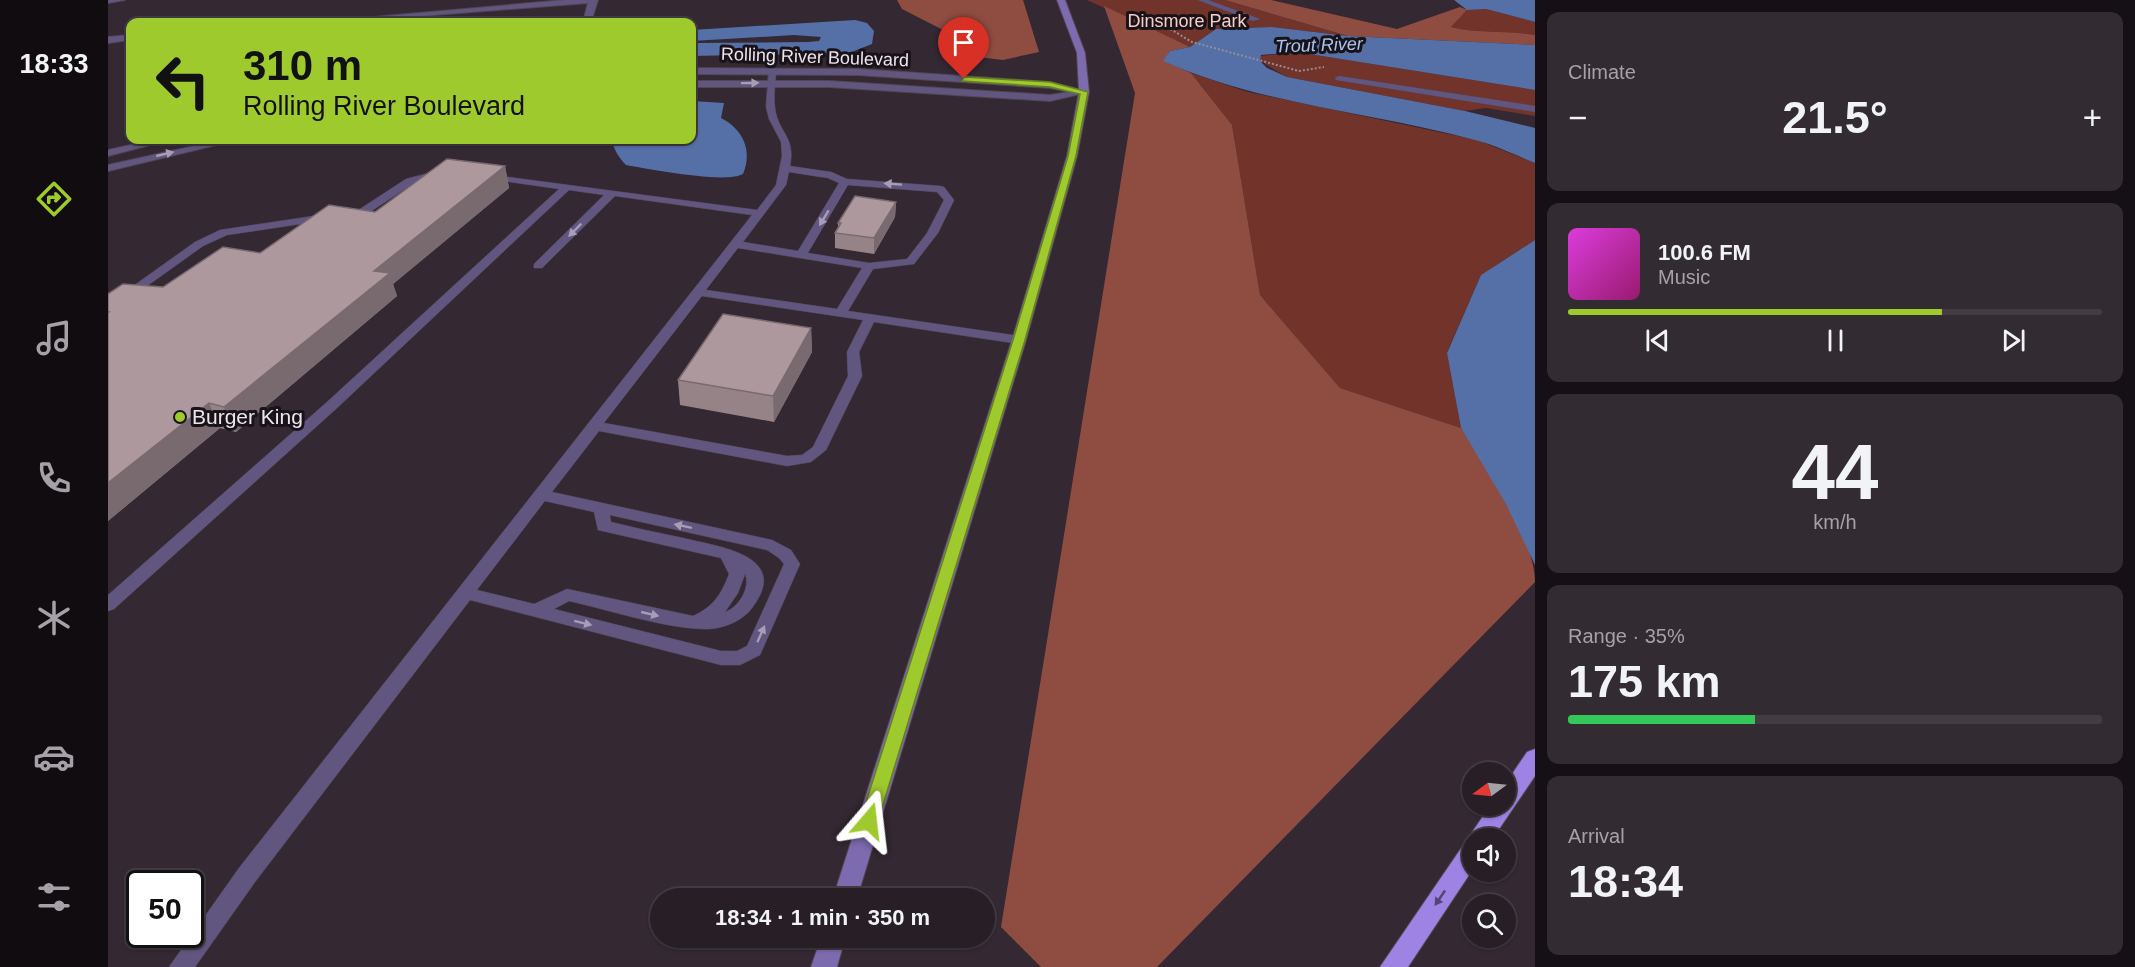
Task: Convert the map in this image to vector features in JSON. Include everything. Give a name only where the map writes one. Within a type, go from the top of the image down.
[{"type":"highway","points":[[1516,786],[1535,758]]},
{"type":"highway","points":[[1393,967],[1462,865]]},
{"type":"main road","points":[[848,888],[1019,340],[1072,156],[1084,92],[1081,53],[1061,0]]},
{"type":"main road","points":[[824,967],[830,948]]},
{"type":"street","points":[[108,1],[121,0]]},
{"type":"street","points":[[371,18],[594,0],[588,18]]},
{"type":"street","points":[[108,40],[126,38]]},
{"type":"street","name":"Rolling River Boulevard","points":[[696,71],[858,72],[1050,85],[1084,92]]},
{"type":"street","name":"Rolling River Boulevard","points":[[696,84],[771,82],[1050,98],[1084,92]]},
{"type":"street","points":[[108,153],[147,144]]},
{"type":"street","points":[[108,168],[214,144]]},
{"type":"lane","points":[[1201,0],[1256,19]]},
{"type":"lane","points":[[181,967],[247,875],[781,185],[786,142],[770,107],[772,70]]},
{"type":"lane","points":[[1339,78],[1535,109]]},
{"type":"lane","points":[[736,244],[869,266],[910,262],[938,226],[949,200],[940,189],[845,182],[831,175],[784,168]]},
{"type":"lane","points":[[108,310],[199,244],[224,232],[363,212],[410,181],[434,173],[456,172]]},
{"type":"lane","points":[[480,175],[759,213]]},
{"type":"lane","points":[[802,254],[845,182]]},
{"type":"lane","points":[[108,605],[332,405],[565,188]]},
{"type":"lane","points":[[538,266],[611,194]]},
{"type":"lane","points":[[840,314],[869,266]]},
{"type":"lane","points":[[699,292],[1019,340]]},
{"type":"lane","points":[[595,426],[787,461],[806,459],[819,450],[855,376],[853,352],[870,318]]},
{"type":"lane","points":[[465,593],[721,658],[740,658],[754,650],[792,564],[785,554],[772,546],[542,495]]},
{"type":"lane","points":[[535,611],[567,595],[694,623],[719,621],[735,616],[754,591],[757,581],[753,570],[745,560],[604,526],[601,508]]},
{"type":"path","points":[[1160,23],[1192,42],[1299,71]]},
{"type":"green space","name":"Dinsmore Park","points":[[1087,0],[1225,0],[1348,36],[1272,27],[1216,29],[1190,47]]},
{"type":"green space","points":[[1486,9],[1535,22],[1535,35],[1472,31],[1451,27],[1467,10]]},
{"type":"green space","points":[[1297,52],[1535,90],[1535,116],[1486,108],[1465,111],[1287,77],[1260,61],[1261,56]]},
{"type":"green space","points":[[1191,73],[1248,92],[1477,140],[1535,163],[1535,240],[1481,275],[1447,352],[1461,428],[1340,388],[1260,295],[1232,125]]},
{"type":"shaded area","points":[[897,0],[1023,0],[1039,52],[1003,60],[953,54],[949,33],[902,9]]},
{"type":"shaded area","points":[[1225,0],[1271,0],[1397,29],[1460,7],[1467,10],[1451,27],[1535,35],[1535,45],[1348,36]]},
{"type":"shaded area","points":[[1104,6],[1190,47],[1170,51],[1164,61],[1191,73],[1232,125],[1260,295],[1340,388],[1461,428],[1518,524],[1533,564],[1535,582],[1157,967],[1041,967],[1001,927],[1135,93]]},
{"type":"water","points":[[1454,0],[1535,0],[1535,22],[1486,9],[1467,10]]},
{"type":"water","points":[[855,20],[867,23],[874,31],[872,44],[849,53],[696,56],[696,43],[808,42],[819,41],[821,37],[794,35],[696,41],[696,30]]},
{"type":"water","name":"Trout River","points":[[1272,27],[1348,36],[1535,45],[1535,90],[1297,52],[1261,55],[1260,61],[1267,68],[1287,77],[1465,111],[1535,128],[1535,163],[1475,140],[1278,98],[1201,76],[1163,61],[1170,51],[1190,47],[1216,29]]},
{"type":"water","points":[[696,101],[724,103],[721,118],[740,134],[747,157],[743,174],[734,177],[704,177],[626,165],[613,144],[696,144]]},
{"type":"water","points":[[1535,240],[1535,565],[1506,504],[1461,428],[1447,353],[1481,275]]},
{"type":"building","points":[[447,159],[505,166],[374,271],[390,273],[224,407],[209,403],[108,483],[108,294],[123,284],[163,287],[223,247],[260,253],[329,205],[375,212]]},
{"type":"building","points":[[855,196],[896,202],[874,238],[835,233],[841,223],[838,223]]},
{"type":"building","points":[[723,314],[811,328],[773,396],[678,380]]},
{"type":"place","name":"Burger King","points":[[180,417]]},
{"type":"route","points":[[869,821],[1019,340],[1072,156],[1084,92],[1050,85],[964,79]]}]
